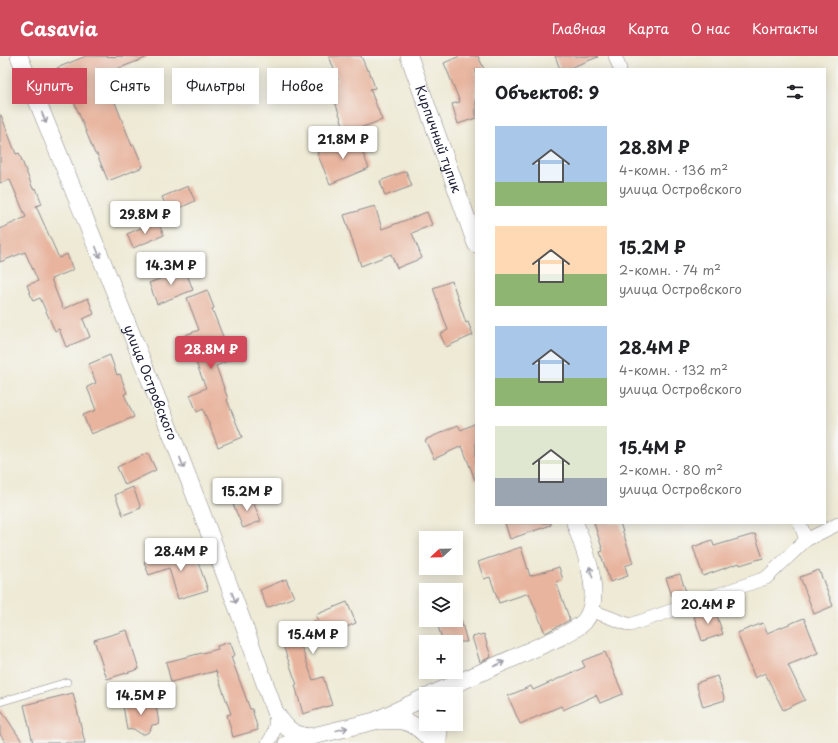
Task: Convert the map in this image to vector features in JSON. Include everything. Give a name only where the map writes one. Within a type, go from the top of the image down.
[{"type":"street","name":"улица Островского","points":[[19,56],[138,350],[243,623],[275,712],[281,721],[293,732],[299,736],[309,737]]},
{"type":"street","name":"Кирпичный тупик","points":[[409,56],[475,241]]},
{"type":"street","points":[[615,56],[620,68]]},
{"type":"street","points":[[448,687],[560,637],[584,622],[590,610],[593,596],[593,580],[575,524]]},
{"type":"street","points":[[800,524],[806,540]]},
{"type":"street","points":[[590,610],[630,625],[766,578],[806,540],[838,524]]},
{"type":"street","points":[[455,687],[463,680]]},
{"type":"street","points":[[285,743],[375,721],[419,700]]},
{"type":"street","name":"улица Островского","points":[[268,743],[271,739],[276,724],[275,712]]},
{"type":"street","points":[[375,721],[402,721],[415,726],[433,743]]},
{"type":"street","points":[[438,743],[439,731]]},
{"type":"lane","points":[[0,702],[67,682]]},
{"type":"building","points":[[86,56],[148,57],[120,68],[95,68],[95,104],[116,104],[132,146],[134,145],[143,167],[108,181],[97,154],[95,154],[75,104],[87,104],[87,68],[57,68]]},
{"type":"building","points":[[329,56],[361,56],[367,70],[369,70],[375,88],[370,89],[382,120],[346,133],[336,104],[338,104],[338,68],[334,68]]},
{"type":"building","points":[[460,56],[478,56],[484,68],[475,68],[475,118],[458,124],[452,104],[460,102],[444,63]]},
{"type":"building","points":[[555,56],[598,57],[570,68],[560,68]]},
{"type":"building","points":[[0,115],[16,154],[19,153],[33,189],[36,188],[42,204],[36,206],[59,258],[67,254],[73,270],[51,279],[63,309],[88,298],[94,314],[83,319],[90,337],[66,347],[59,329],[55,331],[40,298],[33,301],[27,285],[38,281],[25,252],[0,262],[0,229],[26,217],[10,180],[0,183]]},
{"type":"building","points":[[356,137],[369,168],[330,184],[317,153]]},
{"type":"building","points":[[406,171],[412,186],[385,196],[380,181]]},
{"type":"building","points":[[188,186],[195,201],[169,213],[162,197]]},
{"type":"building","points":[[375,206],[382,229],[427,212],[432,225],[412,233],[422,258],[397,268],[391,254],[361,266],[344,215]]},
{"type":"building","points":[[157,221],[164,235],[133,248],[127,234]]},
{"type":"building","points":[[185,269],[193,290],[157,304],[149,283]]},
{"type":"building","points":[[452,281],[466,323],[468,322],[473,335],[446,347],[440,334],[448,330],[433,288]]},
{"type":"building","points":[[207,290],[214,308],[212,309],[232,359],[216,366],[228,399],[227,400],[242,437],[218,447],[203,409],[197,412],[190,395],[206,388],[185,335],[199,330],[187,298]]},
{"type":"building","points":[[110,355],[117,375],[120,374],[127,393],[124,394],[134,417],[91,434],[83,415],[96,410],[87,387],[96,383],[89,364]]},
{"type":"building","points":[[475,423],[475,480],[462,446],[434,459],[425,440],[458,425],[461,430]]},
{"type":"building","points":[[148,453],[156,470],[125,485],[117,467]]},
{"type":"building","points":[[133,487],[141,508],[123,515],[115,495]]},
{"type":"building","points":[[251,497],[261,521],[243,528],[233,504]]},
{"type":"building","points":[[505,524],[551,524],[551,525],[510,539]]},
{"type":"building","points":[[594,524],[620,524],[633,563],[625,566],[628,576],[610,582],[600,552],[603,551]]},
{"type":"building","points":[[755,534],[763,558],[740,565],[739,563],[703,576],[693,547],[712,540],[714,546]]},
{"type":"building","points":[[521,547],[530,576],[559,567],[563,580],[556,582],[570,620],[545,633],[529,593],[499,603],[490,577],[484,579],[478,562]]},
{"type":"building","points":[[193,548],[208,590],[178,599],[169,568],[149,575],[144,562],[171,552],[172,555]]},
{"type":"building","points":[[819,570],[833,606],[814,614],[800,577]]},
{"type":"building","points":[[680,574],[686,592],[672,596],[666,578]]},
{"type":"building","points":[[286,579],[294,597],[267,608],[260,590]]},
{"type":"building","points":[[347,602],[356,623],[301,646],[313,680],[323,677],[332,705],[303,714],[295,685],[297,685],[279,634],[318,620],[315,615]]},
{"type":"building","points":[[715,610],[723,634],[702,641],[694,616]]},
{"type":"building","points":[[804,618],[818,653],[788,665],[805,700],[783,710],[765,673],[755,678],[737,633],[763,623],[767,633]]},
{"type":"building","points":[[438,627],[463,627],[467,642],[463,642],[463,635],[441,635]]},
{"type":"building","points":[[127,630],[139,669],[107,679],[94,640]]},
{"type":"building","points":[[484,634],[491,657],[480,662],[472,637]]},
{"type":"building","points":[[230,642],[235,655],[231,657],[250,709],[252,709],[258,730],[233,737],[227,715],[231,714],[216,671],[171,682],[166,662],[218,649],[217,646]]},
{"type":"building","points":[[605,652],[623,694],[600,703],[596,695],[563,710],[561,706],[520,724],[508,696],[531,686],[533,690],[585,667],[582,661]]},
{"type":"building","points":[[717,676],[725,700],[703,707],[696,683]]},
{"type":"building","points":[[73,693],[85,743],[33,743],[24,705]]},
{"type":"building","points":[[155,699],[159,724],[152,725],[150,731],[145,734],[141,734],[134,729],[127,730],[123,705]]},
{"type":"building","points":[[0,708],[23,743],[6,743],[0,734]]}]
